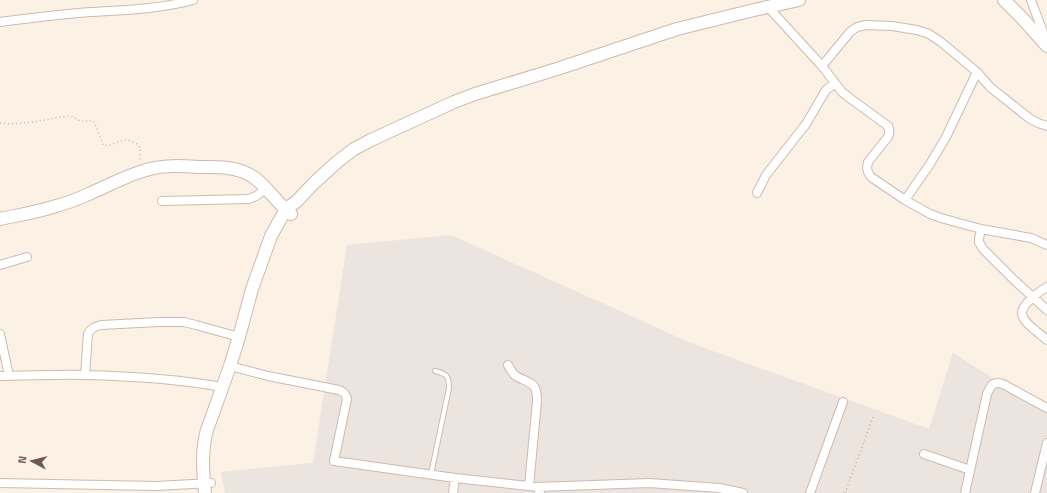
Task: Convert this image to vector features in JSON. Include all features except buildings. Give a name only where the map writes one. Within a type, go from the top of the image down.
[{"type":"street","points":[[0,22],[58,14],[136,9],[180,4],[193,0]]},
{"type":"street","points":[[208,488],[212,438],[233,367],[252,288],[271,236],[297,201],[337,162],[354,149],[371,140],[475,94],[677,30],[799,0]]},
{"type":"street","points":[[1004,0],[1046,40]]},
{"type":"street","points":[[1031,0],[1046,40]]},
{"type":"street","points":[[768,7],[822,66],[842,92],[890,128],[888,137],[868,162],[867,168],[870,176],[904,200],[930,214],[981,229],[1031,238],[1047,245]]},
{"type":"street","points":[[1040,24],[1047,17]]},
{"type":"street","points":[[822,66],[850,32],[857,27],[866,25],[892,26],[917,30],[929,34],[941,42],[977,72],[990,87],[1029,118],[1047,126]]},
{"type":"street","points":[[904,200],[930,164],[946,136],[977,72]]},
{"type":"street","points":[[757,192],[766,175],[806,124],[826,90],[835,83]]},
{"type":"street","points":[[0,220],[56,206],[90,194],[124,178],[143,171],[164,166],[222,167],[243,172],[252,176],[267,188],[289,212]]},
{"type":"street","points":[[162,201],[249,199],[267,188]]},
{"type":"street","points":[[208,488],[203,459],[204,441],[207,430],[222,387],[244,345],[269,258],[289,212]]},
{"type":"street","points":[[981,229],[979,242],[983,248],[1014,280],[1047,310]]},
{"type":"street","points":[[0,265],[27,256]]},
{"type":"street","points":[[1047,288],[1032,297],[1023,309],[1022,316],[1025,322],[1047,340]]},
{"type":"street","points":[[85,375],[88,334],[94,327],[101,325],[179,322],[196,324],[239,337]]},
{"type":"street","points":[[0,334],[9,376]]},
{"type":"street","points":[[508,365],[511,372],[516,376],[532,384],[537,393],[529,489]]},
{"type":"street","points":[[233,367],[344,392],[347,399],[334,461],[529,489],[649,483],[719,488],[724,491],[743,493]]},
{"type":"street","points":[[0,376],[85,375],[167,379],[222,387]]},
{"type":"street","points":[[965,493],[987,394],[991,386],[994,383],[1003,384],[1047,408]]},
{"type":"street","points":[[810,493],[843,402]]},
{"type":"street","points":[[1035,493],[1047,443]]},
{"type":"street","points":[[924,454],[970,470]]},
{"type":"street","points":[[453,493],[455,478]]},
{"type":"street","points":[[1,493],[0,483],[208,488]]},
{"type":"lane","points":[[431,474],[449,388],[449,380],[446,376],[435,371]]},
{"type":"path","points":[[0,123],[9,124],[29,122],[68,116],[80,121],[94,121],[104,145],[127,140],[132,141],[140,147],[140,161],[143,171]]},
{"type":"path","points":[[845,493],[873,417]]},
{"type":"shaded area","points":[[451,235],[691,343],[929,429],[953,353],[1047,413],[1047,493],[225,493],[221,472],[313,463],[347,245]]}]
